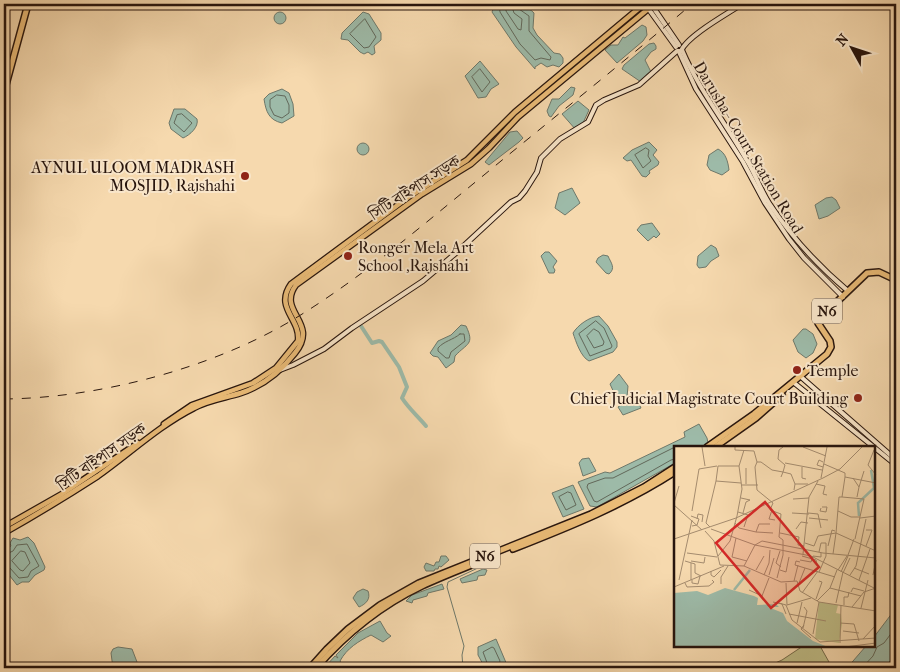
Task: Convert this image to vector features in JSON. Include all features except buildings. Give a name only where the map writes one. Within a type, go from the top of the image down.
[{"type":"highway","points":[[4,92],[28,4]]},
{"type":"highway","name":"N6","points":[[717,446],[756,418],[827,354],[831,348],[830,341],[818,323],[819,319],[867,273],[879,272],[896,280]]},
{"type":"highway","name":"N6","points":[[708,446],[794,383]]},
{"type":"highway","name":"N6","points":[[310,668],[348,629],[380,605],[419,583],[591,514],[644,487],[674,468]]},
{"type":"highway","name":"N6","points":[[316,668],[351,633],[382,609],[421,587],[602,513],[645,492],[674,473]]},
{"type":"main road","name":"সিটি বাইপাস সড়ক","points":[[4,533],[50,507],[98,476],[194,408],[256,387],[280,370],[296,352],[304,336],[304,330],[290,304],[290,296],[296,285],[422,194],[471,164],[518,117],[649,5]]},
{"type":"main road","points":[[4,527],[62,494],[192,405],[253,383],[276,368],[298,341],[297,328],[287,310],[286,304],[289,288],[292,284],[410,196],[467,160],[515,112],[649,5]]},
{"type":"street","points":[[280,370],[324,349],[423,281],[511,202],[519,198],[532,182],[541,158],[560,138],[588,122],[596,106],[604,100],[639,85],[679,49],[715,21],[742,4]]},
{"type":"street","name":"Darusha- Court Station Road","points":[[649,5],[679,49],[700,87],[747,160],[768,202],[792,236],[826,272],[848,291]]},
{"type":"street","name":"Darusha- Court Station Road","points":[[679,49],[696,89],[744,162],[765,203],[788,239],[843,297]]},
{"type":"street","points":[[801,377],[896,460]]},
{"type":"street","points":[[794,383],[872,446]]},
{"type":"street","points":[[875,448],[896,465]]},
{"type":"shaded area","points":[[802,647],[821,647],[829,662],[824,668],[775,668],[773,664]]},
{"type":"water","points":[[495,4],[520,5],[534,13],[533,28],[537,35],[554,53],[560,54],[563,58],[563,63],[559,67],[553,65],[547,67],[541,63],[535,69],[516,47],[492,12]]},
{"type":"water","points":[[278,12],[282,12],[286,18],[282,24],[278,24],[274,20],[274,16]]},
{"type":"water","points":[[363,12],[369,14],[381,33],[381,40],[374,46],[375,53],[372,55],[368,52],[364,54],[360,52],[348,40],[341,39],[342,33]]},
{"type":"water","points":[[642,25],[646,27],[647,35],[643,41],[617,63],[605,50],[611,45],[618,45],[623,37],[625,38]]},
{"type":"water","points":[[654,43],[656,49],[645,60],[651,72],[641,82],[622,69],[624,65],[649,44]]},
{"type":"water","points":[[480,61],[499,84],[491,89],[486,97],[478,98],[465,76]]},
{"type":"water","points":[[571,87],[575,88],[573,95],[559,106],[551,117],[549,116],[547,111],[552,99],[559,99]]},
{"type":"water","points":[[282,89],[289,93],[293,104],[294,116],[282,123],[271,118],[264,99],[269,94]]},
{"type":"water","points":[[578,101],[589,110],[583,123],[576,130],[562,114]]},
{"type":"water","points":[[174,109],[185,109],[197,119],[197,125],[183,138],[171,129],[169,123]]},
{"type":"water","points":[[517,131],[523,138],[519,142],[489,165],[485,162],[510,132]]},
{"type":"water","points":[[649,142],[657,150],[653,155],[659,162],[658,165],[649,171],[650,173],[646,177],[642,176],[631,160],[627,161],[623,158],[632,150]]},
{"type":"water","points":[[361,143],[365,143],[369,149],[365,155],[361,155],[357,151],[357,147]]},
{"type":"water","points":[[718,149],[725,155],[729,167],[729,170],[722,175],[710,170],[707,165],[709,155]]},
{"type":"water","points":[[572,188],[580,203],[565,215],[555,208],[559,193]]},
{"type":"water","points":[[832,197],[840,208],[828,216],[819,219],[815,205],[826,198]]},
{"type":"water","points":[[652,223],[660,234],[648,241],[637,230],[641,225]]},
{"type":"water","points":[[711,245],[716,248],[719,256],[706,267],[699,268],[697,265],[698,256]]},
{"type":"water","points":[[545,252],[549,252],[557,261],[553,267],[554,273],[549,273],[541,256]]},
{"type":"water","points":[[603,255],[608,256],[612,265],[612,270],[609,274],[596,262]]},
{"type":"water","points":[[599,316],[608,326],[617,342],[617,347],[613,352],[589,361],[581,353],[573,333],[584,322]]},
{"type":"water","points":[[461,325],[466,326],[470,340],[455,356],[454,362],[446,368],[438,357],[430,353],[438,341],[451,335]]},
{"type":"water","points":[[803,329],[813,334],[817,344],[813,353],[806,358],[798,352],[793,340]]},
{"type":"water","points":[[619,374],[628,386],[627,397],[623,399],[615,395],[610,384]]},
{"type":"water","points":[[635,396],[641,408],[623,415],[618,407]]},
{"type":"water","points":[[699,424],[708,443],[703,446],[674,446],[674,464],[597,507],[590,506],[578,482],[605,472],[610,473],[685,437],[684,432]]},
{"type":"water","points":[[589,458],[596,471],[583,476],[579,463],[582,459]]},
{"type":"water","points":[[573,485],[584,509],[563,517],[552,493]]},
{"type":"water","points":[[28,537],[34,543],[45,567],[44,570],[35,575],[29,582],[22,582],[17,585],[6,571],[4,550],[11,546],[10,543],[13,538],[20,540]]},
{"type":"water","points":[[441,556],[446,556],[449,560],[434,571],[426,571],[424,567],[426,563],[434,566],[436,562],[439,562]]},
{"type":"water","points":[[483,569],[487,570],[485,575],[478,576],[477,580],[462,583],[460,579]]},
{"type":"water","points":[[442,584],[444,589],[428,593],[427,596],[413,600],[412,603],[406,601],[412,595]]},
{"type":"water","points":[[363,589],[368,591],[369,596],[366,603],[359,607],[353,598],[357,592]]},
{"type":"water","points":[[896,608],[896,655],[883,668],[847,668],[865,647],[875,647],[875,636]]},
{"type":"water","points":[[380,621],[391,636],[383,642],[371,635],[358,642],[346,652],[340,661],[342,664],[339,668],[324,668],[335,656],[338,658],[336,655],[358,633]]},
{"type":"water","points":[[496,639],[507,665],[498,668],[485,668],[478,655],[478,647]]},
{"type":"water","points":[[118,647],[132,649],[137,662],[142,668],[113,668],[111,653],[113,649]]},
{"type":"waterway","points":[[361,326],[372,343],[382,342],[399,367],[407,387],[402,398],[426,426]]},
{"type":"waterway","points":[[463,668],[462,655],[464,646],[447,587],[448,582],[480,567]]},
{"type":"railway","points":[[4,399],[79,393],[157,376],[232,350],[267,334],[299,316],[347,284],[394,248],[692,4]]},
{"type":"place","name":"AYNUL ULOOM MADRASH MOSJID, Rajshahi","points":[[245,176]]},
{"type":"place","name":"Ronger Mela Art School ,Rajshahi","points":[[348,256]]},
{"type":"place","name":"Temple","points":[[797,370]]},
{"type":"place","name":"Chief Judicial Magistrate Court Building","points":[[858,398]]}]
